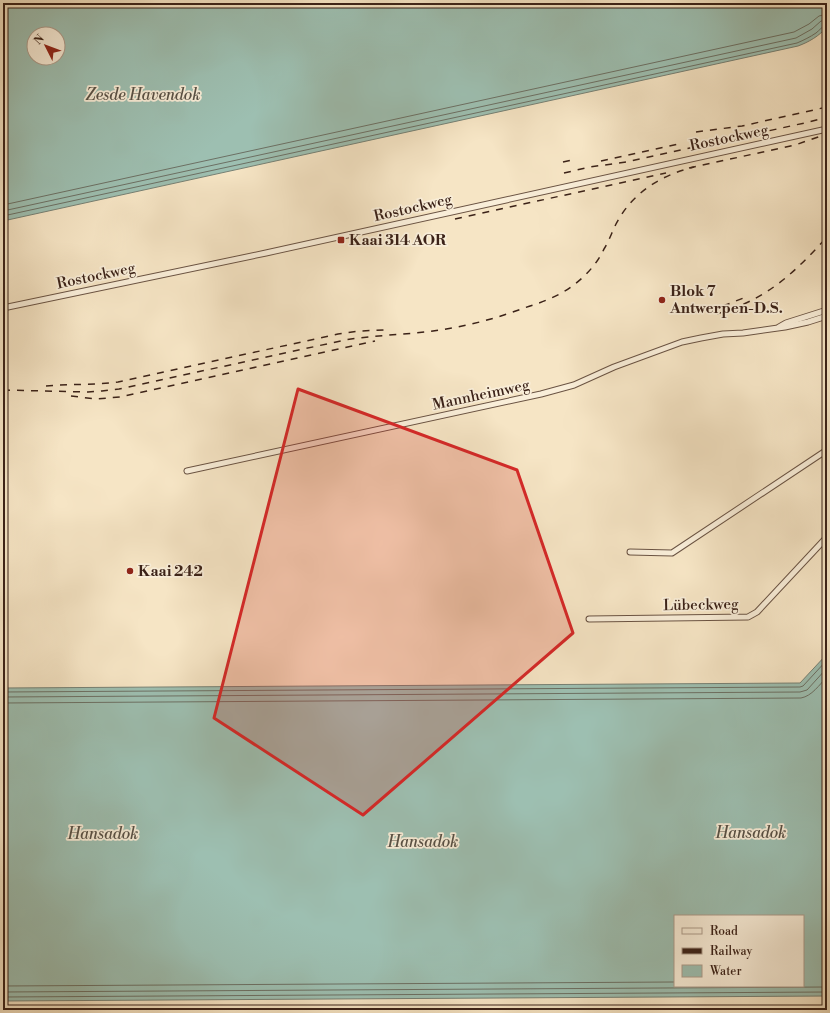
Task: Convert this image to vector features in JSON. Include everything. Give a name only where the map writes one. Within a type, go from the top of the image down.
[{"type":"street","name":"Rostockweg","points":[[3,308],[266,253],[827,129]]},
{"type":"street","name":"Mannheimweg","points":[[774,329],[786,323],[827,310]]},
{"type":"street","name":"Mannheimweg","points":[[187,471],[564,388],[627,362],[682,342],[723,334],[774,329],[808,322],[827,316]]},
{"type":"street","points":[[630,552],[672,553],[827,450]]},
{"type":"street","name":"Lübeckweg","points":[[589,619],[748,617],[757,612],[827,537]]},
{"type":"highlighted area","points":[[298,389],[517,470],[573,633],[363,815],[214,718]]},
{"type":"water","name":"Zesde Havendok","points":[[3,3],[827,3],[827,27],[814,38],[798,46],[3,221]]},
{"type":"water","name":"Hansadok","points":[[827,654],[827,996],[3,1001],[3,688],[800,683]]},
{"type":"railway","points":[[696,132],[742,126],[827,107]]},
{"type":"railway","points":[[564,173],[590,167],[626,162],[827,117]]},
{"type":"railway","points":[[689,168],[795,145],[827,134]]},
{"type":"railway","points":[[601,161],[679,144]]},
{"type":"railway","points":[[563,162],[572,160]]},
{"type":"railway","points":[[3,390],[88,392],[119,389],[345,340],[445,329],[468,325],[502,316],[566,291],[586,275],[598,260],[616,224],[630,203],[639,194],[659,180],[682,170],[694,167]]},
{"type":"railway","points":[[455,219],[666,173]]},
{"type":"railway","points":[[717,314],[732,309],[765,293],[802,263],[827,237]]},
{"type":"railway","points":[[723,306],[746,297]]},
{"type":"railway","points":[[46,386],[118,382],[338,334],[384,330]]},
{"type":"railway","points":[[71,396],[96,399],[120,397],[375,341]]},
{"type":"place","name":"Kaai 314 AOR","points":[[341,240]]},
{"type":"place","name":"Blok 7 Antwerpen-D.S.","points":[[662,300]]},
{"type":"place","name":"Kaai 242","points":[[130,571]]}]
